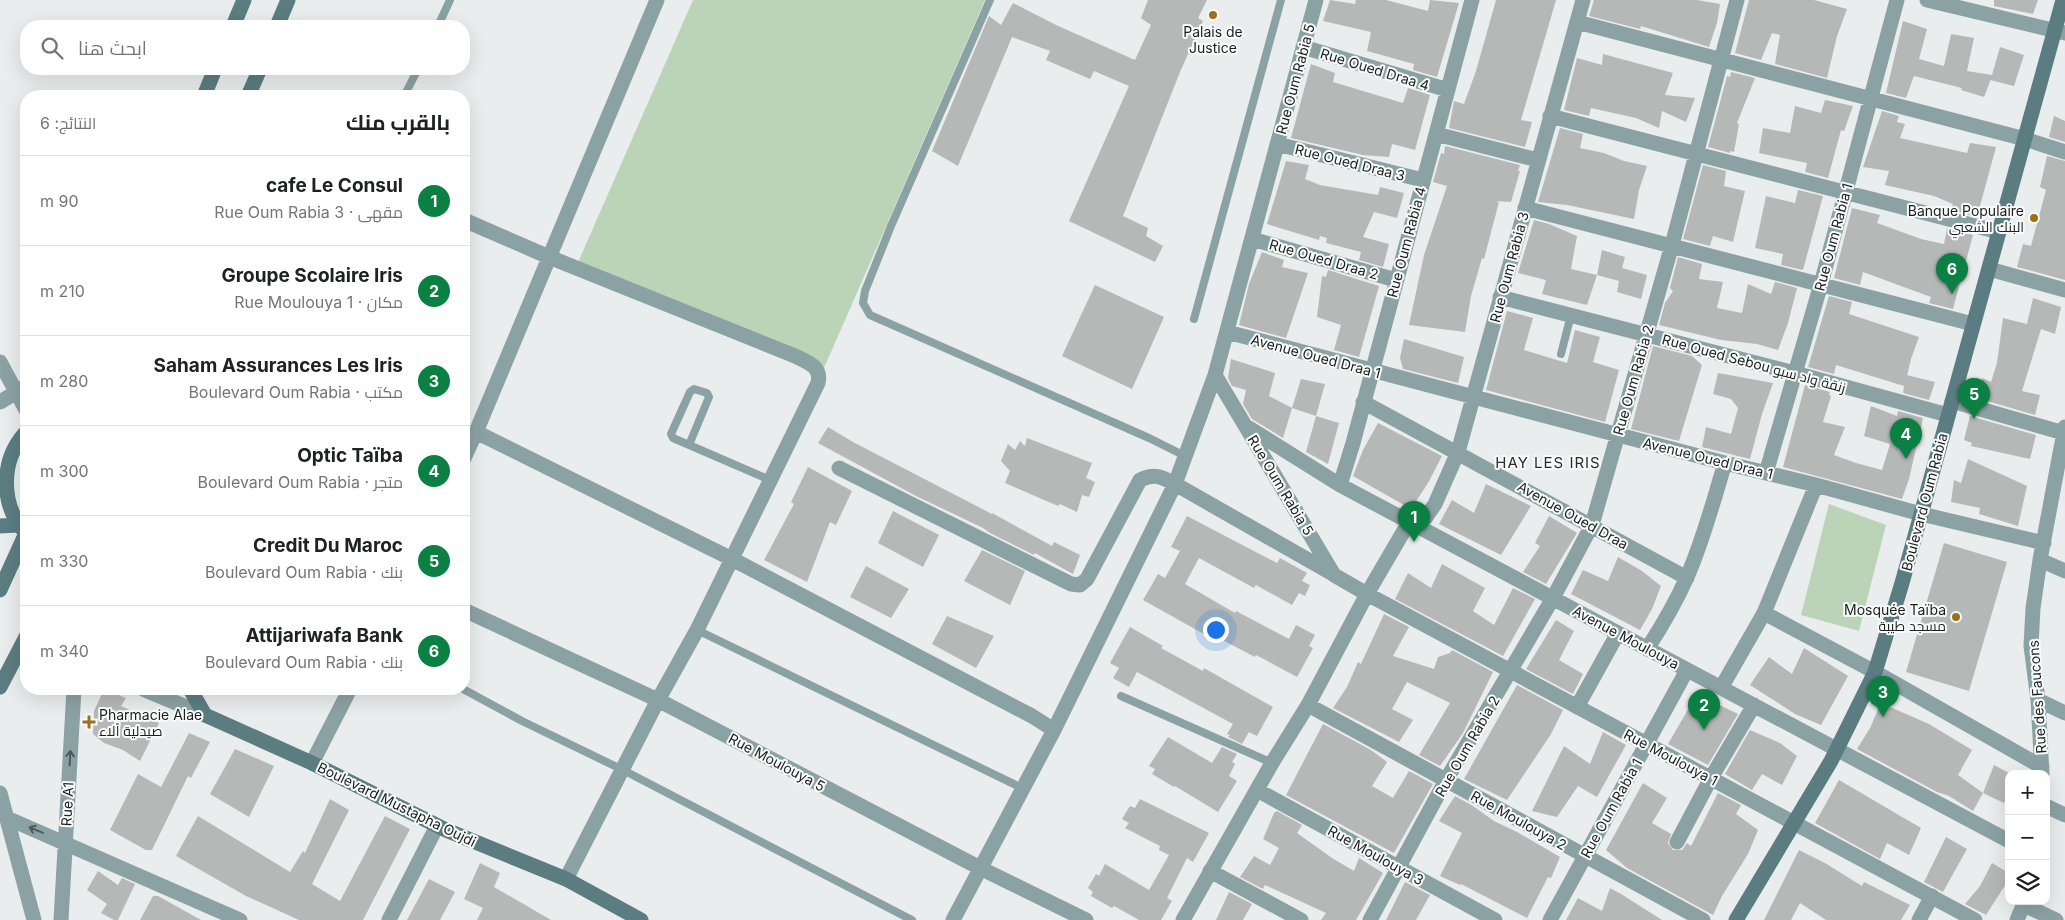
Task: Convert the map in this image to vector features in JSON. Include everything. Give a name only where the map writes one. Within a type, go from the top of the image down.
[{"type":"street","points":[[236,20],[244,0]]},
{"type":"street","points":[[280,20],[288,0]]},
{"type":"street","points":[[470,445],[657,0]]},
{"type":"street","name":"Rue Oum Rabia 5","points":[[1316,0],[1215,375],[1334,574],[1367,594]]},
{"type":"street","name":"Rue Oum Rabia 4","points":[[1340,484],[1472,0]]},
{"type":"street","name":"Rue Oum Rabia 3","points":[[1367,594],[1414,525],[1434,504],[1458,452],[1583,0]]},
{"type":"street","name":"Rue Oum Rabia 2","points":[[1370,920],[1446,780],[1553,598],[1592,525],[1672,245],[1737,0]]},
{"type":"street","name":"Rue Oum Rabia 1","points":[[1766,474],[1821,284],[1844,192],[1897,0]]},
{"type":"street","points":[[1928,0],[2060,32]]},
{"type":"street","name":"Boulevard Oum Rabia","points":[[1736,920],[1836,750],[1874,672],[1921,514],[2025,139],[2060,32],[2063,0]]},
{"type":"street","points":[[1577,22],[2025,139],[2065,152]]},
{"type":"street","name":"Rue Oued Draa 4","points":[[1303,47],[1448,90]]},
{"type":"street","points":[[206,90],[213,75]]},
{"type":"street","points":[[251,90],[257,75]]},
{"type":"street","points":[[1550,116],[1999,232]]},
{"type":"street","points":[[1436,134],[1538,160]]},
{"type":"street","name":"Rue Oued Draa 3","points":[[1278,144],[1423,180]]},
{"type":"street","points":[[1525,208],[1973,324]]},
{"type":"street","points":[[470,223],[786,353],[816,368],[819,374],[818,383],[697,630],[658,700],[566,879]]},
{"type":"street","name":"Rue Oued Draa 2","points":[[1252,239],[1396,280]]},
{"type":"street","points":[[1989,268],[2065,290]]},
{"type":"street","name":"Rue Oued Sebou زنقة واد سبو","points":[[1500,297],[1795,373],[1950,408],[2064,430]]},
{"type":"street","name":"Avenue Oued Draa 1","points":[[1227,332],[1766,474],[2044,543]]},
{"type":"street","points":[[0,362],[20,389],[0,402]]},
{"type":"street","points":[[953,920],[982,869],[1022,788],[1054,730],[1175,484],[1215,375]]},
{"type":"street","name":"Avenue Oued Draa","points":[[1363,402],[1687,578]]},
{"type":"street","name":"Avenue Moulouya","points":[[1246,426],[1340,484],[1414,525],[2005,840]]},
{"type":"street","name":"Rue des Faucons","points":[[2042,770],[2038,700],[2031,646],[2033,608],[2040,560],[2063,454],[2064,430]]},
{"type":"street","points":[[476,432],[732,559],[1032,716],[1054,730]]},
{"type":"street","points":[[20,436],[7,444],[3,485],[7,506],[20,526]]},
{"type":"street","points":[[1647,649],[1666,619],[1687,578],[1707,525],[1725,463]]},
{"type":"street","points":[[840,468],[1071,584],[1080,585],[1087,579],[1140,480],[1151,475],[1159,476],[1175,484],[1334,574]]},
{"type":"street","points":[[1721,688],[1764,613],[1816,485]]},
{"type":"street","points":[[0,526],[20,529]]},
{"type":"street","points":[[0,590],[20,538]]},
{"type":"street","points":[[2040,560],[2065,571]]},
{"type":"street","points":[[1183,920],[1308,705],[1367,594]]},
{"type":"street","name":"Rue Moulouya 1","points":[[1367,594],[1975,920]]},
{"type":"street","name":"Rue Moulouya 5","points":[[470,613],[658,700],[982,869],[1086,920]]},
{"type":"street","points":[[1764,613],[1874,672],[2042,770]]},
{"type":"street","points":[[1577,707],[1618,633]]},
{"type":"street","points":[[0,687],[20,649]]},
{"type":"street","name":"Rue Oum Rabia 1","points":[[1550,920],[1687,670]]},
{"type":"street","name":"Rue A1","points":[[61,920],[74,695]]},
{"type":"street","name":"Boulevard Mustapha Oujdi","points":[[157,695],[312,763],[437,826],[566,879],[641,920]]},
{"type":"street","points":[[193,695],[205,715]]},
{"type":"street","points":[[312,763],[347,695]]},
{"type":"street","points":[[2038,700],[2065,713]]},
{"type":"street","name":"Rue Moulouya 2","points":[[1308,705],[1703,920]]},
{"type":"street","points":[[1678,842],[1711,778],[1754,706]]},
{"type":"street","name":"Rue Moulouya 3","points":[[1257,790],[1495,920]]},
{"type":"street","points":[[0,793],[34,920]]},
{"type":"street","points":[[2050,808],[2065,814]]},
{"type":"street","points":[[7,818],[240,920]]},
{"type":"street","points":[[389,920],[437,826]]},
{"type":"street","points":[[1210,871],[1301,920]]},
{"type":"street","points":[[1919,920],[1932,896]]},
{"type":"street","points":[[2017,920],[2023,905]]},
{"type":"street","points":[[2028,905],[2056,920]]},
{"type":"lane","points":[[441,20],[450,0]]},
{"type":"lane","points":[[990,0],[891,226],[865,291],[863,303],[870,316],[1149,438],[1185,456]]},
{"type":"lane","points":[[1194,320],[1281,0]]},
{"type":"lane","points":[[407,90],[415,75]]},
{"type":"lane","points":[[1561,354],[1571,316]]},
{"type":"lane","points":[[689,445],[709,397],[707,393],[694,388],[690,392],[671,434],[673,438],[689,445],[770,480]]},
{"type":"lane","points":[[697,630],[1022,788]]},
{"type":"lane","points":[[470,693],[912,920]]},
{"type":"lane","points":[[1121,696],[1272,764]]},
{"type":"green space","points":[[693,0],[985,0],[821,375],[576,267]]},
{"type":"green space","points":[[1829,504],[1886,525],[1859,631],[1801,615]]},
{"type":"building","points":[[1148,0],[1207,0],[1198,18],[1203,21],[1180,72],[1123,216],[1148,228],[1146,236],[1163,246],[1155,262],[1069,221],[1129,86],[1094,71],[1090,79],[1046,60],[1050,51],[1012,37],[958,166],[932,151],[989,16],[1001,25],[1013,3],[1056,25],[1135,60],[1151,25],[1141,18]]},
{"type":"building","points":[[1330,0],[1355,4],[1356,0],[1386,0],[1428,11],[1430,0],[1459,3],[1437,77],[1413,70],[1414,64],[1367,51],[1371,32],[1323,21]]},
{"type":"building","points":[[1496,0],[1556,0],[1521,120],[1532,122],[1525,147],[1449,128],[1454,101],[1464,104],[1476,71]]},
{"type":"building","points":[[1594,0],[1697,0],[1720,4],[1717,23],[1709,47],[1641,26],[1640,29],[1589,16]]},
{"type":"building","points":[[1749,0],[1814,0],[1847,9],[1837,36],[1827,78],[1775,64],[1780,35],[1772,33],[1761,60],[1735,53]]},
{"type":"building","points":[[1994,0],[2038,0],[2033,14],[1994,6]]},
{"type":"building","points":[[1903,21],[1927,29],[1919,59],[1944,66],[1951,34],[1974,38],[1967,71],[1992,75],[2000,47],[2024,55],[2014,86],[1990,80],[1984,97],[1961,90],[1962,88],[1914,76],[1906,98],[1886,93]]},
{"type":"building","points":[[1603,54],[1673,73],[1665,95],[1695,98],[1686,122],[1662,111],[1659,128],[1636,118],[1591,108],[1589,116],[1564,110],[1577,58],[1602,65]]},
{"type":"building","points":[[1311,64],[1335,73],[1333,82],[1403,103],[1408,88],[1430,95],[1415,150],[1392,144],[1389,157],[1363,155],[1291,138]]},
{"type":"building","points":[[1731,72],[1755,78],[1737,123],[1739,124],[1734,152],[1730,151],[1730,153],[1708,147],[1727,76],[1730,77]]},
{"type":"building","points":[[1825,100],[1853,106],[1844,131],[1841,130],[1828,178],[1805,172],[1807,163],[1759,153],[1763,128],[1790,133],[1795,106],[1821,113]]},
{"type":"building","points":[[1882,111],[1899,116],[1897,122],[1905,124],[1900,138],[1967,153],[1970,143],[1996,147],[1977,217],[1951,210],[1953,204],[1934,196],[1885,185],[1889,171],[1863,167]]},
{"type":"building","points":[[2054,116],[2065,121],[2065,142],[2049,137]]},
{"type":"building","points":[[1560,128],[1583,134],[1580,148],[1647,166],[1639,190],[1634,219],[1567,205],[1538,202]]},
{"type":"building","points":[[1445,146],[1520,165],[1511,202],[1495,201],[1499,202],[1484,259],[1482,258],[1471,296],[1465,332],[1409,325],[1424,255],[1447,186],[1433,182],[1441,153],[1444,154]]},
{"type":"building","points":[[2047,156],[2065,161],[2065,280],[2017,267],[2023,244],[2031,246],[2046,190],[2040,187]]},
{"type":"building","points":[[1286,161],[1309,165],[1305,179],[1320,185],[1378,195],[1380,187],[1404,193],[1397,218],[1374,212],[1363,237],[1389,244],[1383,267],[1359,260],[1361,252],[1326,243],[1327,238],[1320,236],[1319,240],[1267,224]]},
{"type":"building","points":[[1703,165],[1726,171],[1724,186],[1745,191],[1733,242],[1713,236],[1710,246],[1683,239]]},
{"type":"building","points":[[1798,190],[1823,196],[1803,270],[1781,265],[1783,254],[1755,248],[1766,196],[1795,203]]},
{"type":"building","points":[[1852,208],[1880,215],[1877,223],[1921,239],[1944,244],[1947,228],[1973,235],[1953,309],[1929,303],[1931,297],[1863,272],[1860,285],[1834,278]]},
{"type":"building","points":[[1534,220],[1577,236],[1571,269],[1597,275],[1587,305],[1542,294],[1546,280],[1518,273]]},
{"type":"building","points":[[1602,250],[1625,257],[1622,268],[1647,275],[1641,299],[1617,292],[1619,281],[1597,275]]},
{"type":"building","points":[[1262,252],[1284,260],[1282,267],[1308,273],[1286,338],[1239,325],[1249,284]]},
{"type":"building","points":[[1678,257],[1702,264],[1699,279],[1723,282],[1717,308],[1742,313],[1748,284],[1771,294],[1775,282],[1797,288],[1788,323],[1778,350],[1757,344],[1721,340],[1659,325],[1665,303],[1673,291],[1670,288]]},
{"type":"building","points":[[1328,270],[1379,286],[1359,357],[1334,350],[1341,325],[1317,317],[1322,276],[1326,277]]},
{"type":"building","points":[[1095,285],[1164,317],[1132,389],[1062,356]]},
{"type":"building","points":[[1829,296],[1852,302],[1849,314],[1919,337],[1907,375],[1935,382],[1929,400],[1903,393],[1904,386],[1836,365],[1834,374],[1808,367]]},
{"type":"building","points":[[2033,298],[2061,307],[2055,334],[2041,329],[2022,391],[2040,395],[2035,415],[1977,398],[1982,378],[1991,382],[1997,363],[2003,318],[2027,324]]},
{"type":"building","points":[[1507,311],[1533,318],[1524,350],[1567,363],[1575,330],[1600,337],[1593,362],[1619,370],[1605,422],[1486,390]]},
{"type":"building","points":[[1404,339],[1464,357],[1458,383],[1403,369],[1400,358]]},
{"type":"building","points":[[1653,346],[1692,356],[1702,365],[1679,441],[1631,429]]},
{"type":"building","points":[[1231,359],[1275,373],[1269,396],[1292,408],[1283,438],[1252,419],[1243,404],[1246,390],[1232,386],[1228,378]]},
{"type":"building","points":[[1718,373],[1773,383],[1762,414],[1750,459],[1702,447],[1706,427],[1731,434],[1738,408],[1731,399],[1713,394]]},
{"type":"building","points":[[1301,379],[1325,384],[1316,416],[1292,408]]},
{"type":"building","points":[[1805,385],[1830,392],[1829,395],[1831,396],[1823,422],[1845,427],[1834,455],[1856,463],[1882,470],[1890,444],[1864,436],[1871,406],[1897,416],[1898,411],[1923,418],[1909,479],[1902,499],[1783,467]]},
{"type":"building","points":[[1316,416],[1339,423],[1328,464],[1306,452]]},
{"type":"building","points":[[1970,416],[2036,435],[2030,459],[1971,446],[1972,443],[1964,440]]},
{"type":"building","points":[[1378,423],[1442,456],[1428,483],[1411,509],[1353,476],[1363,450]]},
{"type":"building","points":[[828,427],[853,442],[1052,546],[1054,542],[1080,555],[1073,574],[1035,553],[1034,555],[916,496],[818,443]]},
{"type":"building","points":[[1027,438],[1092,463],[1086,478],[1095,482],[1089,497],[1082,495],[1077,512],[1060,504],[1058,506],[1005,483],[1010,471],[1001,461],[1008,444],[1015,450],[1020,441],[1025,446]]},
{"type":"building","points":[[1968,459],[2027,486],[2018,526],[1979,514],[1980,508],[1951,502],[1954,480],[1961,483]]},
{"type":"building","points":[[808,467],[852,491],[836,525],[830,522],[807,582],[764,560],[794,504],[791,502]]},
{"type":"building","points":[[1486,484],[1531,506],[1501,555],[1439,524],[1452,500],[1474,513]]},
{"type":"building","points":[[893,511],[939,535],[923,567],[878,543]]},
{"type":"building","points":[[1187,516],[1277,563],[1280,558],[1307,573],[1302,581],[1310,585],[1305,596],[1299,593],[1292,605],[1256,585],[1254,588],[1199,558],[1185,584],[1235,613],[1236,611],[1289,639],[1296,625],[1315,635],[1309,646],[1313,648],[1297,677],[1213,635],[1211,638],[1143,600],[1158,574],[1165,578],[1180,551],[1171,547]]},
{"type":"building","points":[[1549,516],[1577,533],[1546,584],[1523,572],[1540,546],[1535,543]]},
{"type":"building","name":"Mosquée Taïba مسجد طيبة","points":[[1944,543],[2007,562],[1969,691],[1906,672]]},
{"type":"building","points":[[982,550],[1025,571],[1010,605],[964,581]]},
{"type":"building","points":[[1618,557],[1642,571],[1661,586],[1652,609],[1640,630],[1571,594],[1583,570],[1608,581]]},
{"type":"building","points":[[1442,564],[1485,588],[1473,611],[1494,625],[1513,588],[1535,599],[1503,656],[1395,599],[1408,573],[1431,588]]},
{"type":"building","points":[[866,566],[909,589],[891,618],[850,597]]},
{"type":"building","points":[[1384,614],[1409,627],[1393,656],[1434,669],[1438,657],[1450,653],[1452,650],[1493,672],[1463,733],[1440,766],[1419,755],[1450,703],[1407,682],[1392,709],[1413,720],[1399,742],[1333,708],[1347,687],[1358,662],[1361,664]]},
{"type":"building","points":[[947,616],[994,636],[976,668],[932,644]]},
{"type":"building","points":[[1556,620],[1574,631],[1559,660],[1583,674],[1573,694],[1526,669]]},
{"type":"building","points":[[1130,627],[1163,646],[1161,648],[1203,671],[1204,668],[1273,707],[1257,736],[1249,732],[1242,744],[1228,737],[1230,735],[1227,734],[1233,724],[1137,672],[1129,687],[1113,678],[1119,668],[1110,663]]},
{"type":"building","points":[[1804,648],[1848,676],[1821,725],[1795,714],[1750,685],[1769,657],[1792,674]]},
{"type":"building","points":[[1517,685],[1563,710],[1551,734],[1507,800],[1464,779]]},
{"type":"building","points":[[1697,694],[1738,714],[1708,765],[1668,744]]},
{"type":"building","points":[[101,695],[119,695],[126,698],[121,706],[159,723],[140,761],[123,750],[104,743],[93,734],[94,711]]},
{"type":"building","points":[[1881,703],[1929,724],[1972,750],[1958,775],[1983,793],[1973,811],[1949,796],[1937,792],[1857,749],[1870,728]]},
{"type":"building","points":[[1323,724],[1371,750],[1387,762],[1372,786],[1393,798],[1409,771],[1433,784],[1394,853],[1286,795]]},
{"type":"building","points":[[1750,730],[1780,743],[1797,756],[1782,785],[1762,774],[1752,790],[1725,774]]},
{"type":"building","points":[[1603,732],[1626,745],[1597,797],[1578,786],[1557,817],[1532,811],[1564,746],[1590,764]]},
{"type":"building","points":[[189,733],[210,742],[191,778],[188,776],[152,850],[146,850],[110,830],[138,774],[161,787]]},
{"type":"building","points":[[1168,737],[1212,763],[1222,747],[1237,754],[1232,762],[1235,764],[1229,776],[1237,781],[1218,812],[1152,774],[1155,769],[1149,766]]},
{"type":"building","points":[[235,749],[274,766],[249,817],[210,794]]},
{"type":"building","points":[[1994,765],[2005,771],[2004,803],[1983,793]]},
{"type":"building","points":[[1839,780],[1921,828],[1909,855],[1887,843],[1880,859],[1815,823]]},
{"type":"building","points":[[1643,783],[1667,798],[1652,823],[1671,834],[1668,843],[1673,850],[1682,850],[1687,843],[1691,846],[1718,793],[1741,805],[1736,814],[1758,830],[1748,854],[1722,896],[1713,915],[1627,868],[1606,850]]},
{"type":"building","points":[[1455,796],[1494,821],[1560,857],[1551,878],[1548,877],[1527,918],[1461,884],[1440,876],[1462,833],[1439,821]]},
{"type":"building","points":[[330,799],[349,810],[312,884],[340,901],[385,816],[410,829],[363,920],[299,920],[246,896],[176,856],[198,816],[290,872],[303,851],[305,853]]},
{"type":"building","points":[[1140,799],[1209,833],[1193,862],[1187,858],[1167,898],[1172,901],[1161,920],[1139,920],[1091,896],[1093,892],[1088,888],[1096,874],[1099,876],[1105,864],[1149,890],[1169,855],[1159,850],[1160,846],[1125,828],[1129,823],[1122,819],[1130,806],[1135,808]]},
{"type":"building","points":[[1277,811],[1302,825],[1297,833],[1354,871],[1359,858],[1383,873],[1356,920],[1321,920],[1326,913],[1265,885],[1263,889],[1240,877],[1254,856],[1270,865],[1279,848],[1263,839],[1274,813]]},
{"type":"building","points":[[1946,837],[1967,849],[1943,892],[1924,882]]},
{"type":"building","points":[[1799,850],[1825,863],[1862,886],[1864,882],[1910,905],[1901,920],[1826,920],[1800,903],[1791,920],[1764,920]]},
{"type":"building","points":[[480,863],[500,873],[494,887],[551,920],[477,920],[483,908],[464,899]]},
{"type":"building","points":[[1992,863],[2005,871],[2005,885],[1986,915],[1965,904],[1980,886]]},
{"type":"building","points":[[98,871],[118,885],[122,878],[135,884],[118,920],[114,920],[101,913],[107,904],[87,890]]},
{"type":"building","points":[[429,879],[455,892],[440,920],[407,920]]},
{"type":"building","points":[[1405,882],[1430,895],[1416,920],[1386,920]]},
{"type":"building","points":[[1610,888],[1662,920],[1566,920],[1578,898],[1602,911]]},
{"type":"building","points":[[1229,892],[1252,904],[1243,920],[1216,920]]},
{"type":"building","points":[[153,896],[158,896],[201,920],[140,920]]},
{"type":"place","name":"Palais de Justice","points":[[1213,15]]},
{"type":"place","name":"Banque Populaire البنك الشعبي","points":[[2034,218]]},
{"type":"place","name":"Attijariwafa Bank","points":[[1952,294]]},
{"type":"place","name":"Credit Du Maroc","points":[[1974,419]]},
{"type":"place","name":"Optic Taïba","points":[[1906,459]]},
{"type":"place","name":"cafe Le Consul","points":[[1414,542]]},
{"type":"place","name":"Mosquée Taïba مسجد طيبة","points":[[1956,617]]},
{"type":"place","name":"Saham Assurances Les Iris","points":[[1883,717]]},
{"type":"place","name":"Pharmacie Alae صيدلية اًلاء","points":[[89,722]]},
{"type":"place","name":"Groupe Scolaire Iris","points":[[1704,730]]},
{"type":"district","name":"HAY LES IRIS","points":[[1548,462]]}]
